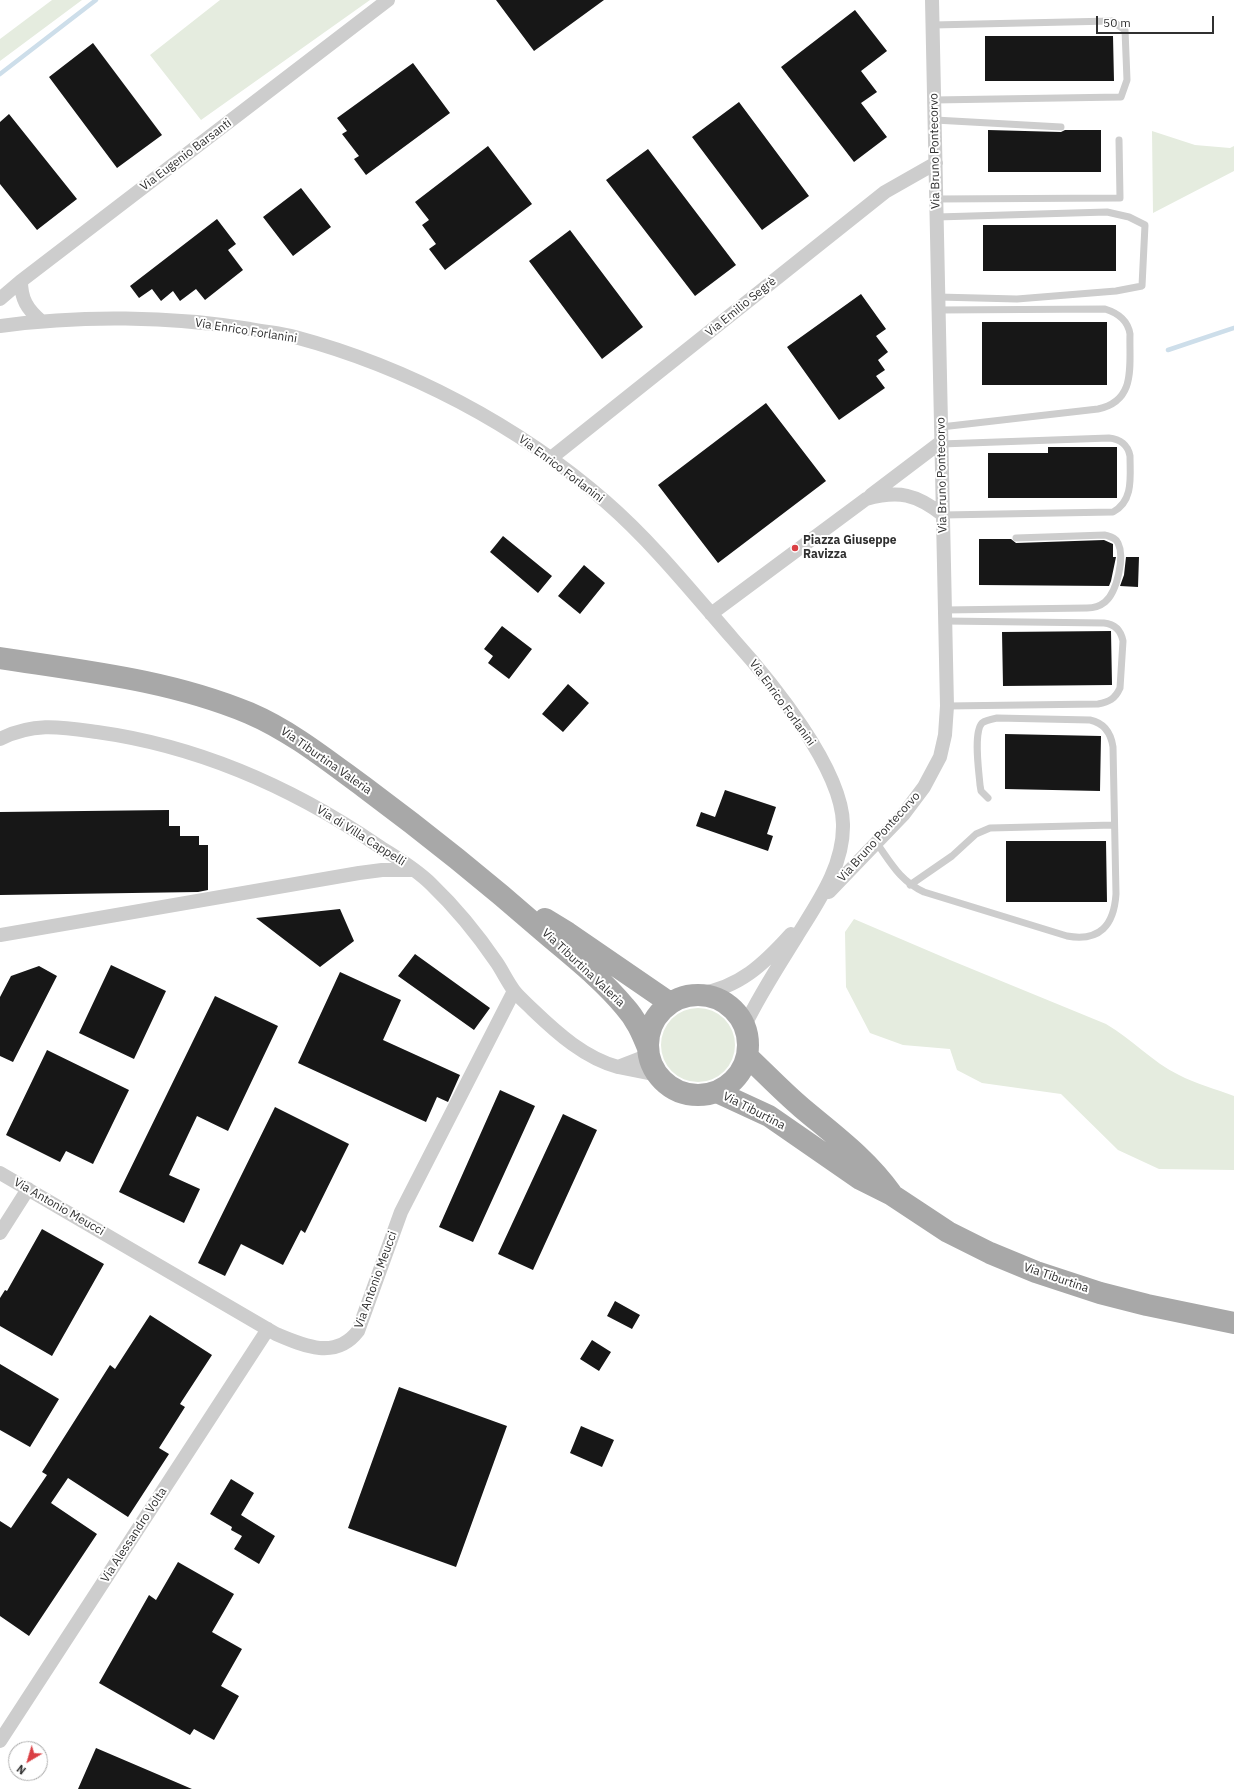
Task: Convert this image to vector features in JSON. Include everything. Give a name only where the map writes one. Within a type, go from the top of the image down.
[{"type":"main road","name":"Via Tiburtina Valeria","points":[[0,658],[156,684],[235,707],[266,721],[297,738],[391,808],[505,898],[615,995],[631,1014],[648,1052]]},
{"type":"main road","name":"Via Tiburtina Valeria","points":[[505,898],[568,933],[670,1003]]},
{"type":"main road","name":"Via Tiburtina","points":[[698,994],[712,996],[726,1002],[737,1012],[745,1025],[749,1041],[748,1057],[742,1072],[734,1080],[717,1092],[700,1096],[684,1094],[670,1086],[658,1075],[652,1066],[648,1052],[648,1035],[653,1022],[660,1011],[670,1003],[683,996],[698,994]]},
{"type":"main road","name":"Via Tiburtina","points":[[748,1057],[794,1101],[867,1163],[892,1195]]},
{"type":"main road","name":"Via Tiburtina","points":[[717,1092],[769,1116],[860,1179],[892,1195],[948,1232],[990,1253],[1030,1269],[1114,1297],[1234,1323]]},
{"type":"street","name":"Via Eugenio Barsanti","points":[[0,299],[21,281],[388,0]]},
{"type":"street","name":"Via Bruno Pontecorvo","points":[[698,994],[732,985],[744,978],[779,947],[817,904],[910,806],[936,767],[945,735],[947,706],[932,0]]},
{"type":"street","name":"Via Emilio Segrè","points":[[551,458],[885,192],[936,163]]},
{"type":"street","points":[[21,281],[21,290],[25,304],[41,320]]},
{"type":"street","name":"Via Enrico Forlanini","points":[[0,326],[41,320],[159,319],[228,326],[293,336],[358,357],[420,383],[505,428],[551,458],[592,490],[625,519],[711,614],[752,660],[783,701],[825,765],[840,798],[843,825],[840,852],[828,884],[817,904]]},
{"type":"street","points":[[711,614],[941,443]]},
{"type":"street","points":[[866,499],[886,493],[912,497],[926,503],[943,515]]},
{"type":"street","name":"Via di Villa Cappelli","points":[[0,739],[25,729],[52,726],[148,741],[190,752],[259,780],[318,809],[360,834],[414,870]]},
{"type":"street","name":"Via di Villa Cappelli","points":[[0,935],[359,873],[382,870],[414,870]]},
{"type":"street","points":[[414,870],[431,884],[470,928],[497,963],[514,992],[554,1029],[594,1058],[618,1067],[658,1075]]},
{"type":"street","name":"Via Bruno Pontecorvo","points":[[745,1025],[758,998],[817,904]]},
{"type":"street","name":"Via Antonio Meucci","points":[[0,1173],[268,1329],[310,1347],[324,1348],[341,1346],[351,1340],[358,1330],[401,1212],[514,992]]},
{"type":"street","points":[[618,1067],[648,1052]]},
{"type":"street","points":[[0,1233],[28,1189]]},
{"type":"street","name":"Via Alessandro Volta","points":[[0,1741],[268,1329]]},
{"type":"lane","points":[[933,25],[1112,21],[1125,30],[1127,80],[1121,97],[934,100]]},
{"type":"lane","points":[[935,120],[1061,127]]},
{"type":"lane","points":[[936,199],[1120,198],[1119,140]]},
{"type":"lane","points":[[937,217],[1107,212],[1129,217],[1145,225],[1142,286],[1116,291],[1016,299],[938,303]]},
{"type":"lane","points":[[938,303],[1105,309],[1115,313],[1123,319],[1129,327],[1130,334],[1128,385],[1123,395],[1111,405],[1098,409],[941,427]]},
{"type":"lane","points":[[941,443],[1115,438],[1124,443],[1130,456],[1129,493],[1122,505],[1113,512],[943,515]]},
{"type":"lane","points":[[945,616],[1087,608],[1100,606],[1110,598],[1114,592],[1120,572],[1120,549],[1119,544],[1111,537],[1105,535],[1016,538]]},
{"type":"lane","points":[[945,616],[1104,623],[1118,629],[1123,641],[1120,688],[1118,693],[1110,701],[1098,704],[947,706]]},
{"type":"lane","points":[[876,842],[900,876],[910,885],[924,892],[1067,936],[1081,938],[1094,936],[1108,924],[1116,902],[1112,741],[1110,734],[1102,725],[1090,720],[997,718],[986,720],[979,728],[977,738],[981,791],[988,798]]},
{"type":"lane","points":[[910,885],[952,856],[976,834],[990,828],[1114,825]]},
{"type":"shaded area","points":[[52,0],[82,0],[0,61],[0,39]]},
{"type":"shaded area","points":[[220,0],[370,0],[201,120],[150,55]]},
{"type":"shaded area","points":[[1152,131],[1195,145],[1230,148],[1234,146],[1234,171],[1153,213]]},
{"type":"shaded area","points":[[854,919],[1106,1024],[1125,1036],[1169,1070],[1192,1081],[1234,1096],[1234,1170],[1159,1169],[1118,1150],[1061,1094],[982,1083],[957,1070],[950,1049],[903,1045],[870,1033],[846,987],[845,932]]},
{"type":"shaded area","points":[[698,1008],[719,1014],[729,1024],[735,1045],[729,1066],[719,1076],[698,1082],[677,1076],[667,1066],[661,1045],[667,1024],[677,1014]]},
{"type":"building","points":[[496,0],[604,0],[534,51]]},
{"type":"building","points":[[855,10],[887,51],[861,71],[877,92],[861,103],[887,137],[854,162],[781,67]]},
{"type":"building","points":[[985,36],[1113,36],[1114,81],[985,81]]},
{"type":"building","points":[[93,43],[162,135],[117,168],[49,77]]},
{"type":"building","points":[[413,63],[450,113],[366,175],[354,159],[359,156],[342,134],[347,131],[337,118]]},
{"type":"building","points":[[739,102],[809,196],[762,230],[692,137]]},
{"type":"building","points":[[9,114],[77,199],[37,230],[0,184],[0,122]]},
{"type":"building","points":[[988,130],[1061,132],[1065,130],[1101,130],[1101,172],[988,172]]},
{"type":"building","points":[[488,146],[532,204],[445,270],[429,249],[436,244],[422,225],[429,220],[415,202]]},
{"type":"building","points":[[648,149],[736,265],[695,296],[606,180]]},
{"type":"building","points":[[301,188],[331,227],[293,256],[263,217]]},
{"type":"building","points":[[217,219],[236,244],[228,250],[243,270],[205,300],[196,289],[180,301],[173,291],[161,301],[152,289],[139,298],[130,286]]},
{"type":"building","points":[[983,225],[1116,225],[1116,271],[983,271]]},
{"type":"building","points":[[570,230],[643,327],[602,359],[529,261]]},
{"type":"building","points":[[861,294],[886,329],[876,336],[888,352],[878,360],[885,370],[876,376],[885,388],[839,420],[787,347]]},
{"type":"building","points":[[982,322],[1107,322],[1107,385],[982,385]]},
{"type":"building","points":[[766,403],[826,481],[718,563],[658,485]]},
{"type":"building","points":[[1048,447],[1117,447],[1117,498],[988,498],[988,453],[1048,453]]},
{"type":"building","points":[[503,536],[552,576],[538,593],[490,552]]},
{"type":"building","points":[[979,539],[1011,539],[1016,543],[1104,540],[1113,544],[1113,557],[1116,557],[1111,581],[1109,586],[979,585]]},
{"type":"building","points":[[1126,557],[1139,557],[1138,587],[1120,586],[1124,575]]},
{"type":"building","points":[[584,565],[605,583],[580,614],[558,596]]},
{"type":"building","points":[[502,626],[532,649],[509,679],[488,663],[493,656],[484,649]]},
{"type":"building","points":[[1111,631],[1112,685],[1003,686],[1002,632]]},
{"type":"building","points":[[568,684],[589,703],[563,732],[542,714]]},
{"type":"building","points":[[1005,734],[1101,736],[1100,791],[1005,789]]},
{"type":"building","points":[[725,790],[776,807],[767,834],[773,836],[768,851],[696,826],[701,812],[715,817]]},
{"type":"building","points":[[169,810],[169,826],[180,826],[180,836],[199,836],[199,845],[208,845],[208,890],[198,892],[0,895],[0,812]]},
{"type":"building","points":[[1006,841],[1106,841],[1107,902],[1006,902]]},
{"type":"building","points":[[340,909],[354,941],[320,967],[256,918]]},
{"type":"building","points":[[415,954],[490,1008],[474,1030],[398,976]]},
{"type":"building","points":[[111,965],[166,991],[134,1059],[79,1033]]},
{"type":"building","points":[[39,966],[57,976],[13,1062],[0,1056],[0,997],[11,976]]},
{"type":"building","points":[[340,972],[401,1000],[383,1040],[460,1075],[448,1102],[437,1097],[426,1122],[298,1063]]},
{"type":"building","points":[[215,996],[278,1026],[228,1131],[197,1116],[169,1175],[200,1189],[184,1223],[119,1192]]},
{"type":"building","points":[[47,1050],[129,1090],[93,1164],[66,1151],[60,1162],[6,1135]]},
{"type":"building","points":[[500,1090],[535,1106],[473,1242],[439,1227]]},
{"type":"building","points":[[275,1107],[349,1144],[305,1233],[301,1230],[283,1265],[241,1244],[225,1276],[198,1263]]},
{"type":"building","points":[[563,1114],[597,1130],[533,1270],[498,1254]]},
{"type":"building","points":[[42,1229],[104,1264],[52,1356],[0,1326],[0,1298],[5,1290],[7,1291]]},
{"type":"building","points":[[615,1301],[640,1315],[632,1329],[607,1316]]},
{"type":"building","points":[[150,1315],[212,1355],[180,1404],[185,1407],[159,1448],[169,1454],[128,1517],[68,1478],[51,1503],[97,1534],[29,1636],[0,1616],[0,1521],[11,1528],[47,1475],[42,1472],[110,1365],[115,1369]]},
{"type":"building","points":[[592,1340],[611,1352],[599,1371],[580,1359]]},
{"type":"building","points":[[0,1364],[59,1399],[30,1447],[0,1430]]},
{"type":"building","points":[[399,1387],[507,1426],[456,1567],[348,1528]]},
{"type":"building","points":[[581,1426],[614,1440],[602,1467],[570,1453]]},
{"type":"building","points":[[231,1479],[254,1493],[241,1515],[275,1536],[259,1564],[234,1549],[242,1536],[231,1530],[232,1527],[210,1514]]},
{"type":"building","points":[[178,1562],[234,1594],[212,1632],[242,1649],[221,1686],[239,1696],[214,1740],[194,1729],[190,1735],[99,1683],[149,1595],[156,1600]]},
{"type":"building","points":[[96,1748],[192,1789],[78,1789]]},
{"type":"waterway","points":[[0,74],[96,0]]},
{"type":"waterway","points":[[1168,350],[1234,328]]},
{"type":"place","name":"Piazza Giuseppe Ravizza","points":[[795,548]]}]
